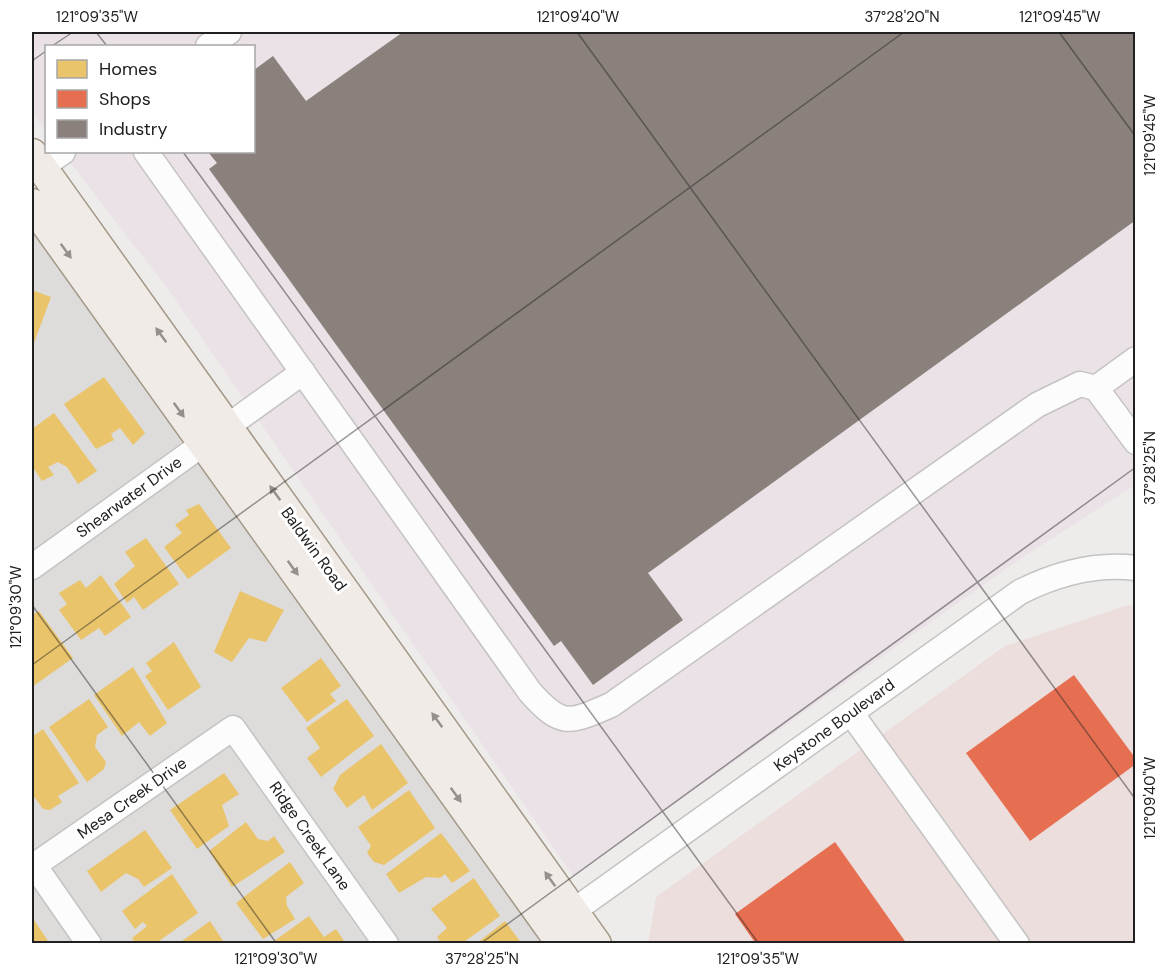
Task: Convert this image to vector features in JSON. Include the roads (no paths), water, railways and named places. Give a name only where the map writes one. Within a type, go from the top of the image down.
[{"type":"main road","name":"Baldwin Road","points":[[45,158],[215,435]]},
{"type":"main road","name":"Baldwin Road","points":[[32,204],[215,435],[562,928],[597,944]]},
{"type":"street","points":[[210,45],[229,32]]},
{"type":"street","points":[[147,153],[530,692],[550,714],[576,720],[611,705],[1037,405],[1080,384],[1096,388],[1136,442]]},
{"type":"street","points":[[1096,388],[1136,359]]},
{"type":"street","name":"Shearwater Drive","points":[[32,567],[303,372]]},
{"type":"street","name":"Keystone Boulevard","points":[[562,928],[851,713],[1020,592],[1061,574],[1083,569],[1136,567]]},
{"type":"street","points":[[851,713],[1017,944]]},
{"type":"street","name":"Mesa Creek Drive","points":[[32,865],[233,728]]},
{"type":"street","name":"Ridge Creek Lane","points":[[233,728],[386,944]]},
{"type":"street","points":[[32,865],[89,944]]}]
